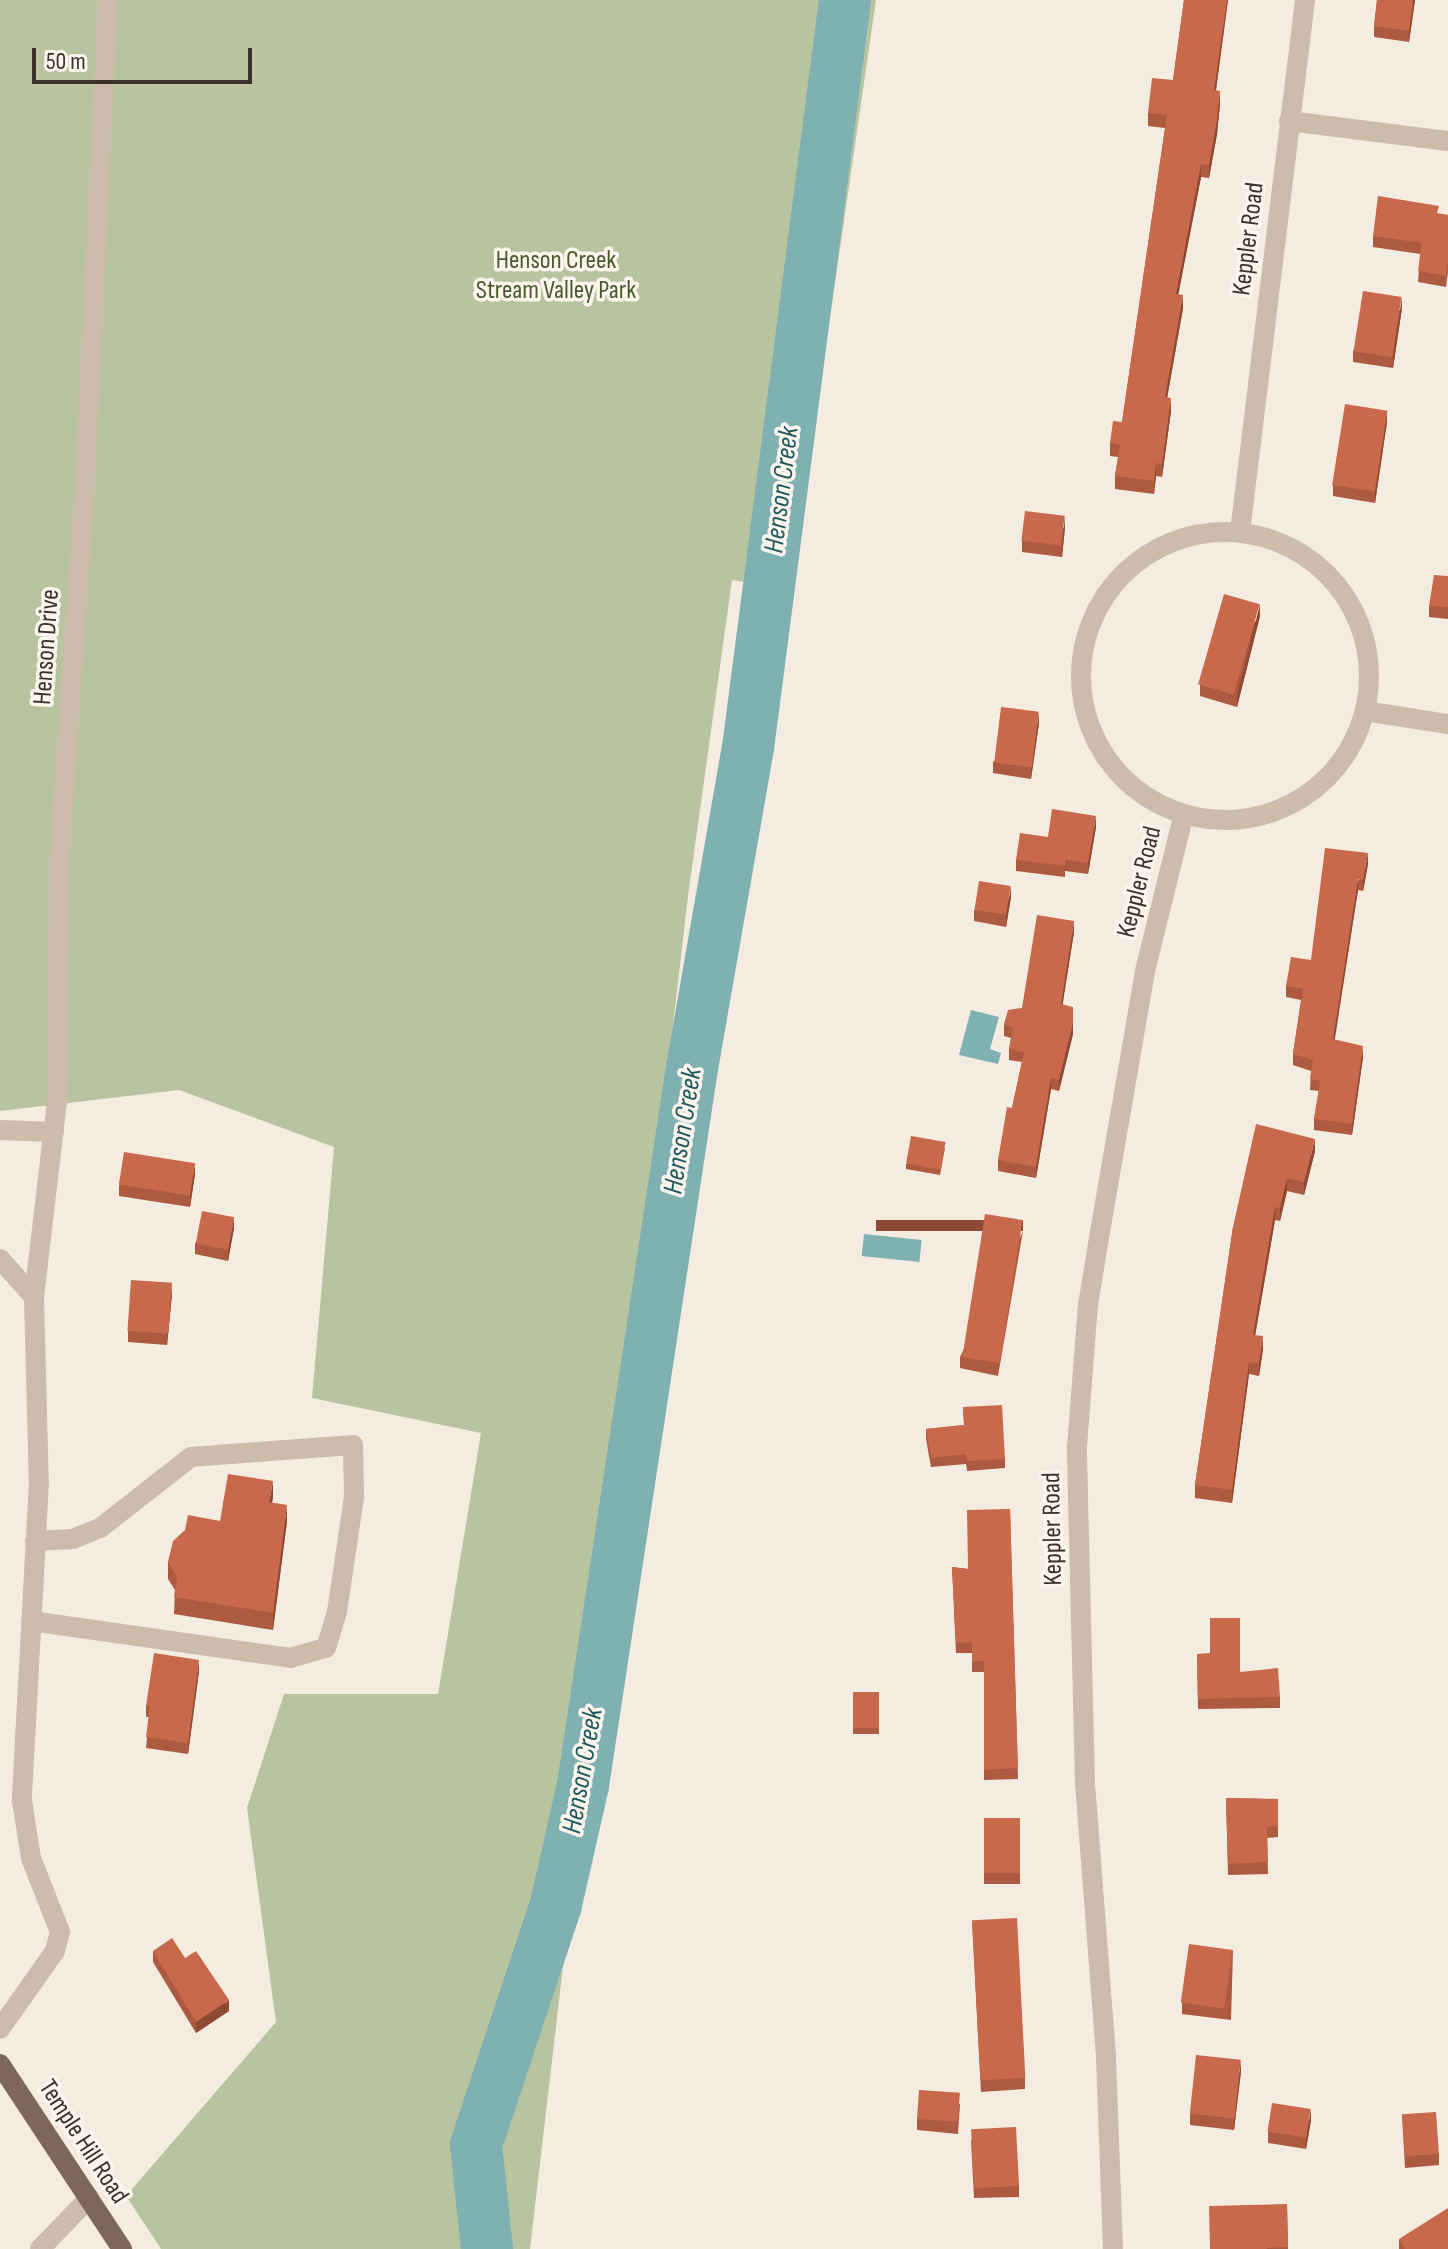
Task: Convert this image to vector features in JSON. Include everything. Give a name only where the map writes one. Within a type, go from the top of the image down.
[{"type":"main road","name":"Temple Hill Road","points":[[0,2064],[122,2249]]},
{"type":"street","name":"Henson Drive","points":[[0,2029],[60,1940],[58,1920],[31,1858],[23,1818],[35,1541],[34,1297],[54,1132],[59,863],[85,480],[108,0]]},
{"type":"street","name":"Keppler Road","points":[[1240,532],[1305,0]]},
{"type":"street","points":[[1289,121],[1448,141]]},
{"type":"street","name":"Keppler Road","points":[[1240,532],[1275,540],[1306,556],[1340,589],[1366,641],[1370,676],[1365,711],[1343,757],[1296,801],[1223,823],[1183,817],[1118,774],[1096,742],[1083,706],[1081,680],[1088,629],[1105,594],[1131,565],[1164,544],[1202,533],[1240,532]]},
{"type":"street","points":[[1365,711],[1448,724]]},
{"type":"street","name":"Keppler Road","points":[[1113,2249],[1106,2056],[1085,1783],[1077,1447],[1088,1305],[1100,1232],[1147,957],[1183,817]]},
{"type":"street","points":[[0,1130],[54,1132]]},
{"type":"street","points":[[0,1259],[34,1297]]},
{"type":"street","points":[[31,1621],[290,1658],[326,1648],[337,1612],[354,1497],[353,1445],[191,1457],[100,1528],[73,1539],[35,1541]]},
{"type":"street","points":[[40,2249],[89,2198]]},
{"type":"green space","name":"Henson Creek Stream Valley Park","points":[[0,0],[876,0],[827,338],[782,588],[732,580],[688,896],[530,2249],[161,2249],[126,2196],[276,2022],[247,1808],[284,1694],[438,1694],[481,1433],[312,1398],[334,1147],[179,1090],[0,1111]]},
{"type":"water","points":[[971,1010],[999,1017],[990,1049],[1001,1053],[998,1064],[959,1055]]},
{"type":"water","points":[[864,1234],[922,1240],[919,1262],[862,1256]]},
{"type":"building","points":[[1184,0],[1227,0],[1214,90],[1220,91],[1217,120],[1209,165],[1201,164],[1176,294],[1183,295],[1165,397],[1171,398],[1162,464],[1156,463],[1154,481],[1115,476],[1120,445],[1110,443],[1113,421],[1122,422],[1167,115],[1148,113],[1152,78],[1173,80]]},
{"type":"building","points":[[1377,0],[1413,0],[1409,31],[1374,26]]},
{"type":"building","points":[[1378,196],[1439,206],[1437,213],[1448,215],[1446,276],[1418,271],[1422,243],[1373,236]]},
{"type":"building","points":[[1363,291],[1402,297],[1392,357],[1353,351]]},
{"type":"building","points":[[1345,404],[1387,411],[1375,492],[1332,485]]},
{"type":"building","points":[[1025,511],[1065,516],[1061,546],[1021,541]]},
{"type":"building","points":[[1434,575],[1448,576],[1448,607],[1429,606]]},
{"type":"building","points":[[1224,594],[1260,604],[1234,695],[1198,684]]},
{"type":"building","points":[[1001,707],[1039,712],[1032,767],[994,763]]},
{"type":"building","points":[[1052,809],[1096,816],[1088,863],[1065,860],[1065,866],[1016,860],[1020,833],[1048,837]]},
{"type":"building","points":[[1325,848],[1368,853],[1363,880],[1358,879],[1333,1039],[1363,1046],[1352,1124],[1314,1119],[1320,1081],[1310,1079],[1313,1060],[1293,1054],[1303,989],[1286,986],[1291,957],[1311,960]]},
{"type":"building","points":[[979,881],[1011,886],[1006,915],[974,910]]},
{"type":"building","points":[[1037,915],[1074,921],[1061,1004],[1073,1007],[1073,1023],[1059,1080],[1051,1078],[1036,1167],[998,1160],[1007,1107],[1012,1108],[1024,1052],[1009,1049],[1013,1028],[1004,1024],[1008,1010],[1022,1008]]},
{"type":"building","points":[[1256,1124],[1315,1139],[1304,1182],[1287,1178],[1280,1208],[1275,1207],[1253,1335],[1263,1336],[1259,1363],[1249,1362],[1232,1490],[1195,1485],[1233,1227]]},
{"type":"building","points":[[911,1136],[945,1142],[941,1170],[906,1164]]},
{"type":"building","points":[[124,1152],[195,1163],[190,1196],[119,1185]]},
{"type":"building","points":[[202,1211],[234,1217],[228,1250],[196,1243]]},
{"type":"building","points":[[985,1214],[1023,1220],[1000,1363],[962,1357]]},
{"type":"building","points":[[131,1280],[172,1283],[168,1334],[127,1331]]},
{"type":"building","points":[[1002,1405],[1005,1459],[967,1461],[966,1454],[931,1458],[926,1429],[964,1425],[963,1407]]},
{"type":"building","points":[[228,1474],[273,1481],[269,1502],[287,1505],[273,1613],[174,1597],[177,1577],[168,1562],[173,1541],[185,1530],[188,1515],[220,1521]]},
{"type":"building","points":[[1010,1509],[1018,1768],[984,1770],[984,1661],[972,1661],[972,1642],[956,1643],[952,1567],[968,1569],[967,1510]]},
{"type":"building","points":[[1210,1618],[1240,1618],[1240,1672],[1278,1668],[1280,1697],[1198,1699],[1197,1654],[1210,1653]]},
{"type":"building","points":[[154,1653],[199,1660],[188,1743],[146,1737],[150,1706],[146,1706]]},
{"type":"building","points":[[853,1692],[879,1692],[879,1728],[853,1728]]},
{"type":"building","points":[[1226,1798],[1278,1799],[1278,1826],[1267,1827],[1268,1862],[1228,1864]]},
{"type":"building","points":[[984,1818],[1020,1818],[1020,1873],[984,1873]]},
{"type":"building","points":[[1017,1918],[1025,2078],[980,2080],[972,1920]]},
{"type":"building","points":[[172,1938],[185,1958],[196,1951],[229,2000],[196,2022],[153,1951]]},
{"type":"building","points":[[1189,1944],[1233,1950],[1224,2009],[1181,2002]]},
{"type":"building","points":[[1196,2055],[1241,2060],[1235,2118],[1190,2114]]},
{"type":"building","points":[[919,2090],[960,2093],[958,2122],[917,2119]]},
{"type":"building","points":[[1272,2103],[1311,2109],[1306,2138],[1267,2132]]},
{"type":"building","points":[[1436,2112],[1439,2154],[1405,2156],[1402,2114]]},
{"type":"building","points":[[1016,2127],[1019,2186],[974,2188],[971,2129]]},
{"type":"building","points":[[1287,2204],[1288,2247],[1210,2249],[1209,2206]]},
{"type":"building","points":[[1448,2208],[1448,2249],[1405,2249],[1399,2239]]},
{"type":"waterway","name":"Henson Creek","points":[[487,2249],[476,2145],[556,1904],[583,1785],[692,1068],[748,748],[845,0]]}]
